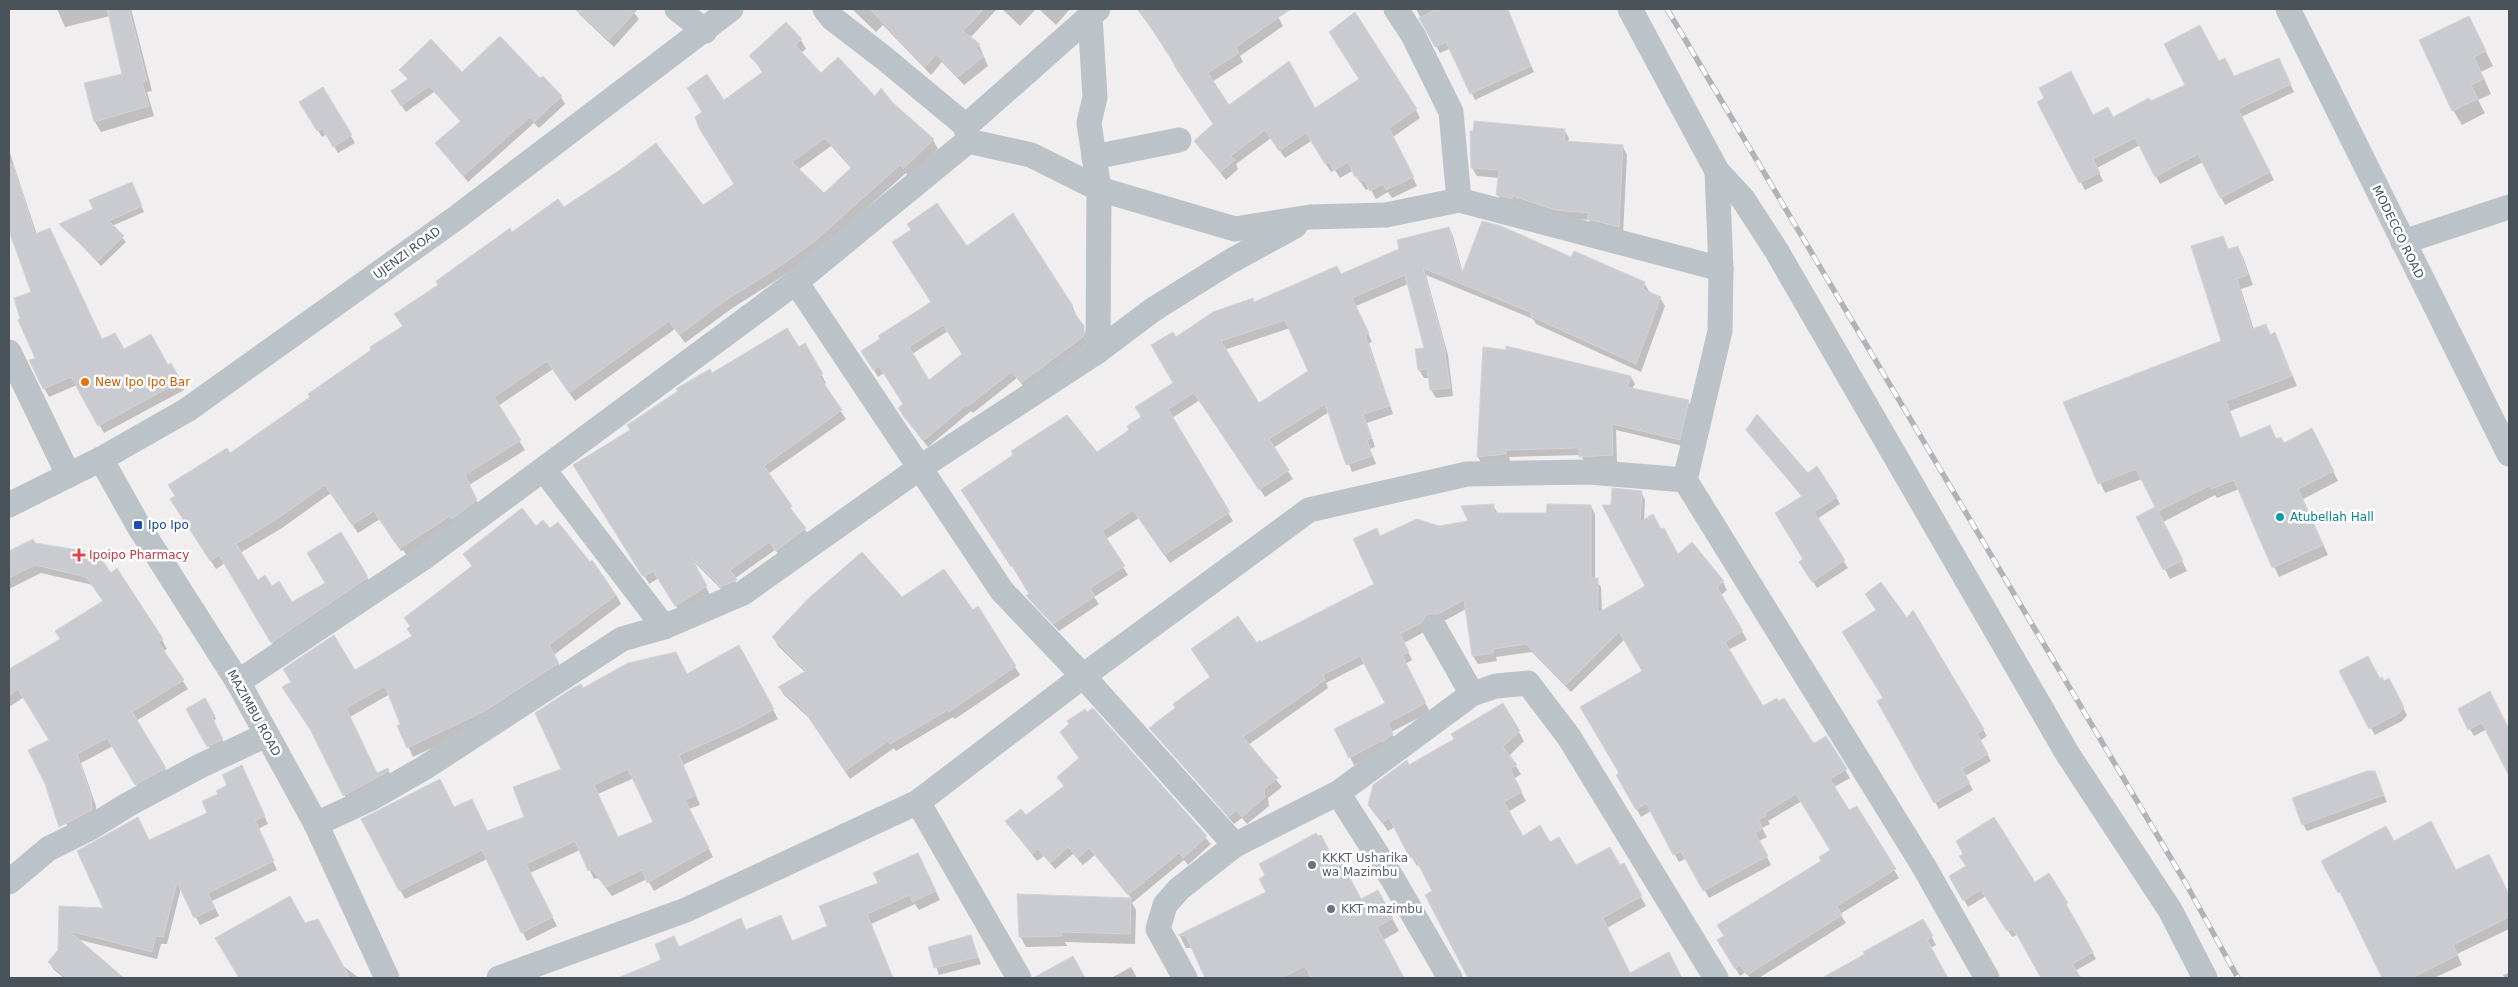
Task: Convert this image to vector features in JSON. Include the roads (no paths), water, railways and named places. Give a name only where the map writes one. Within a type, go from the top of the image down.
[{"type":"street","points":[[677,9],[705,31]]},
{"type":"street","name":"UJENZI ROAD","points":[[9,505],[101,459],[195,405],[456,218],[705,31],[731,9]]},
{"type":"street","points":[[825,9],[832,18],[884,58],[967,133],[1031,155],[1099,189],[1235,229],[1310,217],[1386,215],[1459,200],[1721,269]]},
{"type":"street","points":[[1396,9],[1412,35],[1450,112],[1459,200]]},
{"type":"street","points":[[1630,9],[1717,171],[1743,199],[1776,250],[2067,753],[2170,910],[2205,978]]},
{"type":"street","name":"MODECCO ROAD","points":[[2288,9],[2509,454]]},
{"type":"street","points":[[238,682],[426,556],[544,470],[708,345],[796,282],[967,133],[1094,12]]},
{"type":"street","points":[[1094,12],[1096,97],[1089,123],[1099,189],[1098,351]]},
{"type":"street","points":[[1094,157],[1179,140]]},
{"type":"street","points":[[1717,171],[1721,269],[1720,330],[1686,480],[1923,865],[1987,978]]},
{"type":"street","points":[[2404,242],[2509,207]]},
{"type":"street","points":[[316,824],[370,799],[424,768],[622,640],[664,627],[743,593],[921,468],[1098,351],[1177,295],[1231,261],[1310,217]]},
{"type":"street","points":[[796,282],[1002,591],[1083,676],[1235,845]]},
{"type":"street","points":[[9,352],[68,474]]},
{"type":"street","name":"MAZIMBU ROAD","points":[[101,459],[142,532],[238,682],[316,824],[387,978]]},
{"type":"street","points":[[544,470],[664,627]]},
{"type":"street","points":[[499,978],[686,910],[918,802],[1083,676],[1309,510],[1467,474],[1589,472],[1686,480]]},
{"type":"street","points":[[1434,627],[1472,694]]},
{"type":"street","points":[[1185,978],[1158,929],[1165,905],[1179,890],[1235,845],[1338,793],[1472,694],[1496,686],[1528,683],[1569,737],[1716,978]]},
{"type":"street","points":[[9,882],[48,849],[90,828],[129,804],[200,766],[266,735]]},
{"type":"street","points":[[1338,793],[1392,878],[1450,978]]},
{"type":"street","points":[[918,802],[1019,978]]},
{"type":"railway","points":[[1667,9],[2185,882],[2238,978]]},
{"type":"place","name":"New Ipo Ipo Bar","points":[[85,382]]},
{"type":"place","name":"Atubellah Hall","points":[[2280,517]]},
{"type":"place","name":"Ipo Ipo","points":[[138,525]]},
{"type":"place","name":"Ipoipo Pharmacy","points":[[79,555]]},
{"type":"place","name":"KKKT Usharika wa Mazimbu","points":[[1312,865]]},
{"type":"place","name":"KKT mazimbu","points":[[1331,909]]}]
